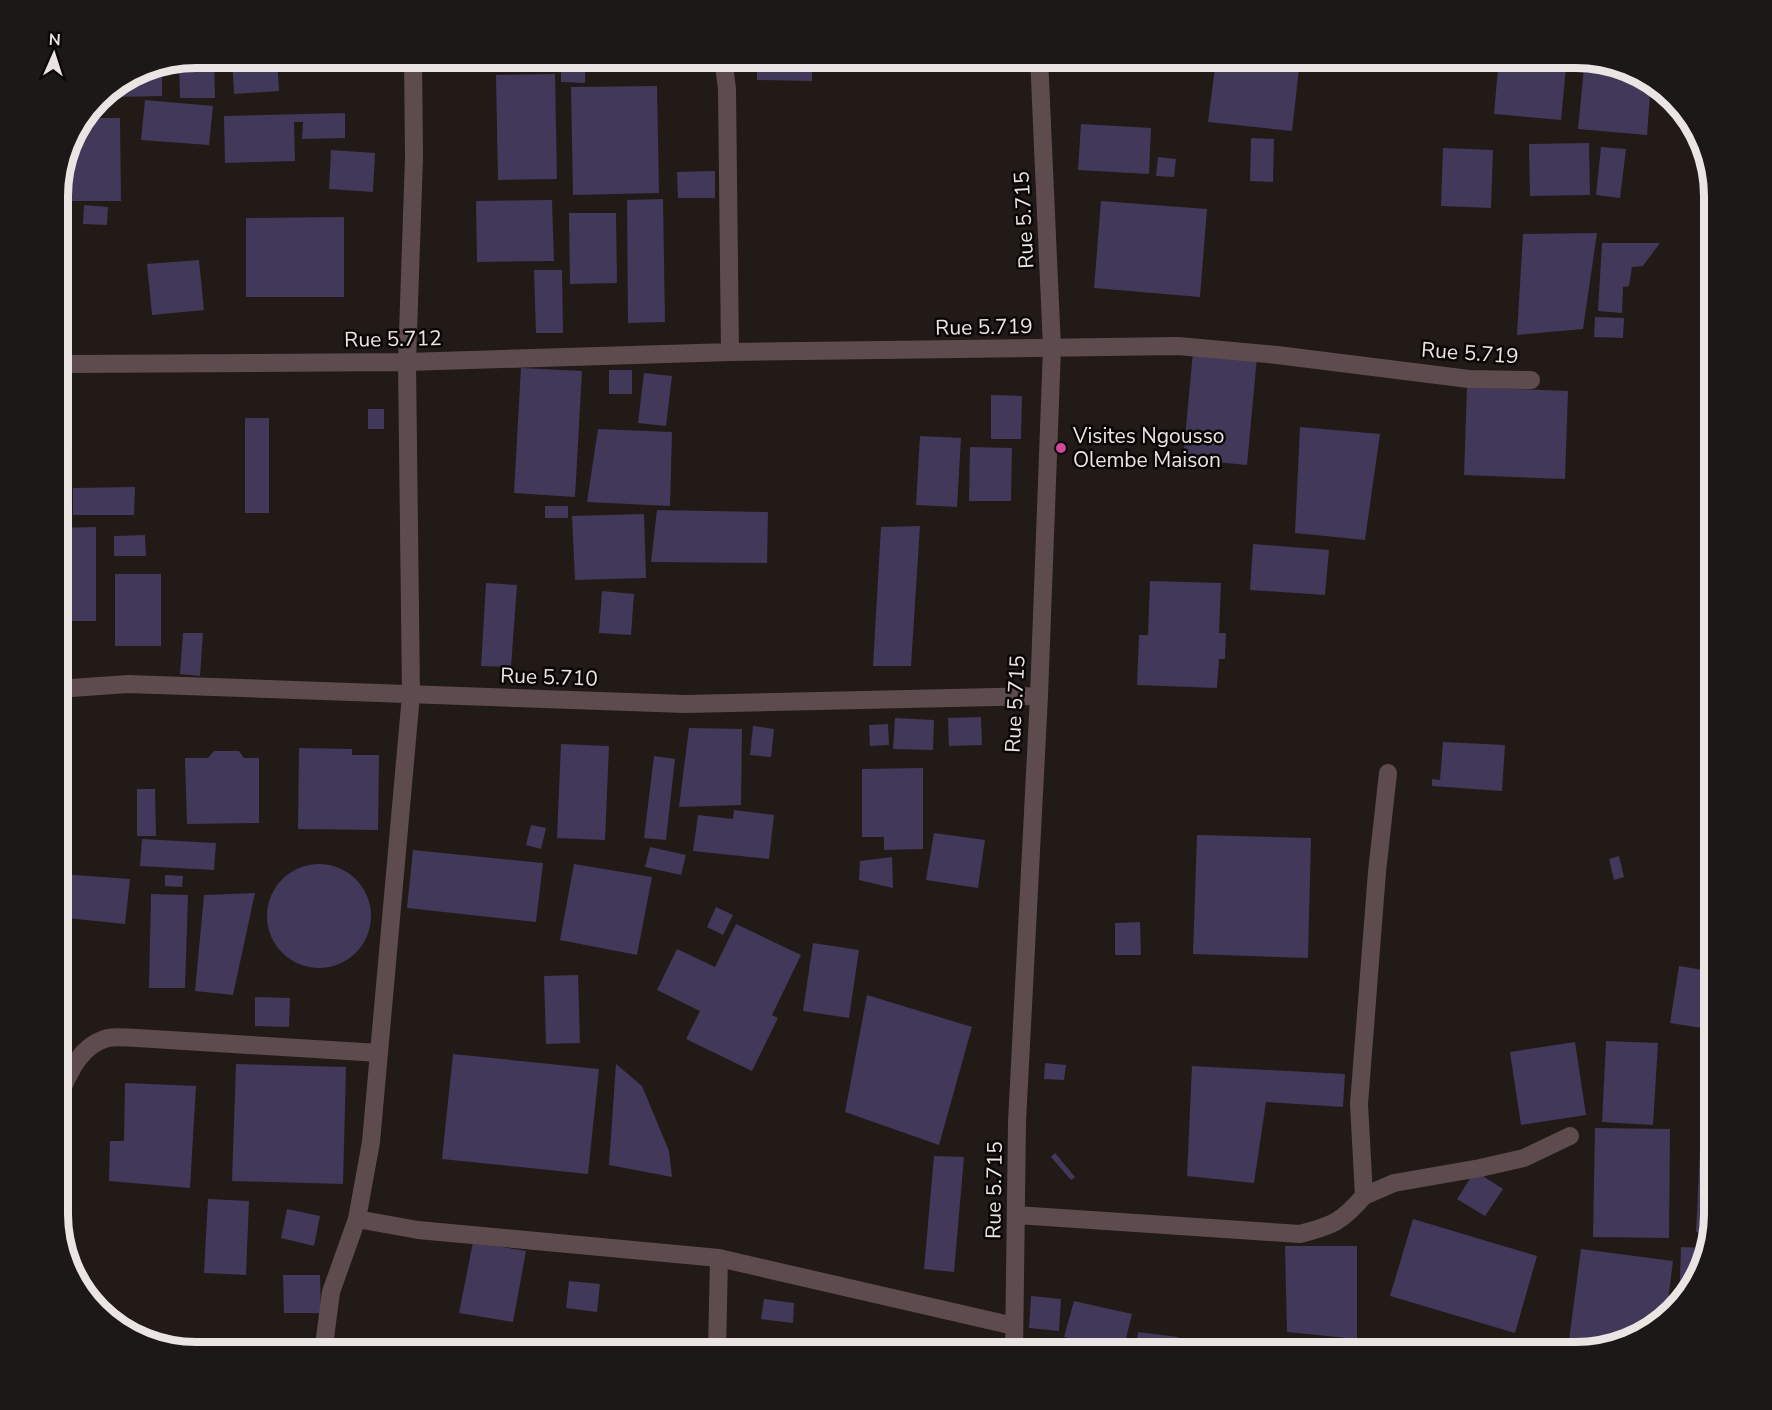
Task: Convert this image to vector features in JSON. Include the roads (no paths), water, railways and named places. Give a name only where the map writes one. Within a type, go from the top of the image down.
[{"type":"street","points":[[324,1342],[331,1292],[357,1219],[371,1142],[411,696],[407,362],[414,157],[413,68]]},
{"type":"street","points":[[724,68],[727,89],[730,352]]},
{"type":"street","name":"Rue 5.715","points":[[1014,1342],[1018,1110],[1039,696],[1052,348],[1039,68]]},
{"type":"street","name":"Rue 5.719","points":[[730,352],[1178,346],[1277,355],[1469,379],[1531,380]]},
{"type":"street","name":"Rue 5.712","points":[[68,364],[407,362],[730,352]]},
{"type":"street","name":"Rue 5.710","points":[[68,688],[128,684],[411,696],[685,704],[1039,696]]},
{"type":"street","points":[[1364,1196],[1359,1104],[1376,884],[1388,773]]},
{"type":"street","points":[[68,1077],[73,1066],[86,1050],[108,1038],[379,1053]]},
{"type":"street","points":[[1016,1215],[1300,1234],[1331,1226],[1364,1196],[1394,1183],[1524,1158],[1570,1136]]},
{"type":"street","points":[[357,1219],[418,1230],[719,1258],[1014,1326]]},
{"type":"street","points":[[717,1342],[719,1258]]},
{"type":"place","name":"Visites Ngousso Olembe Maison","points":[[1061,448]]}]
